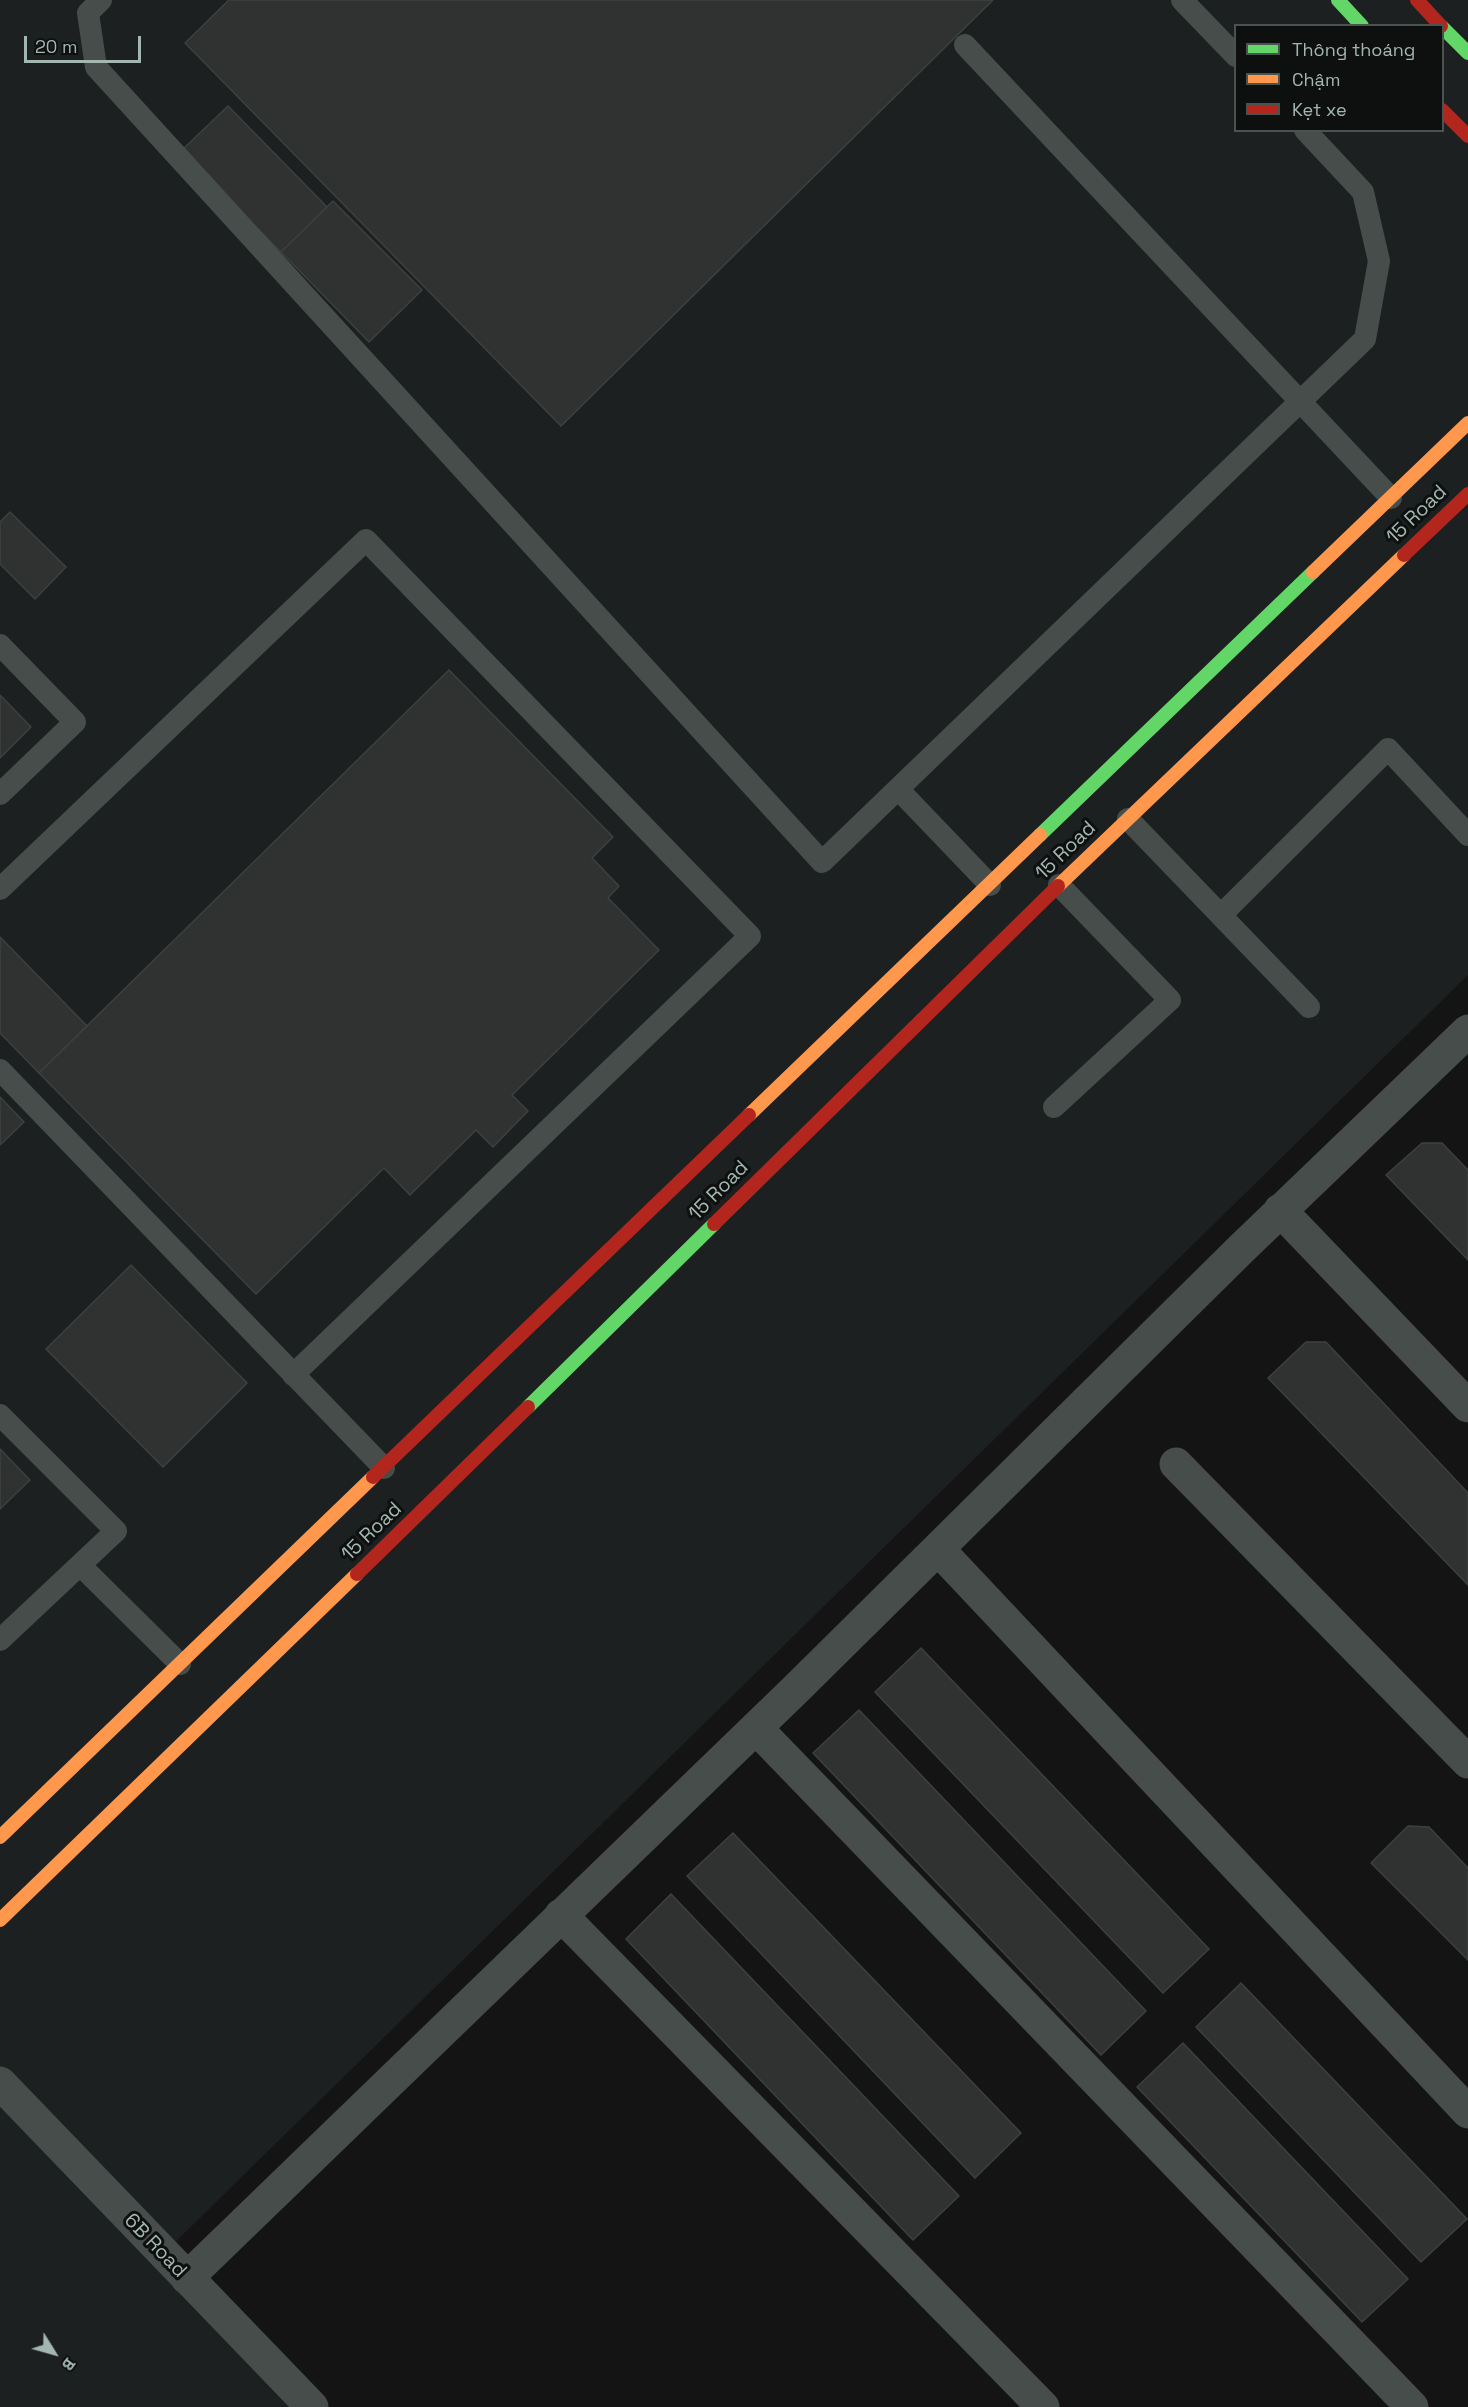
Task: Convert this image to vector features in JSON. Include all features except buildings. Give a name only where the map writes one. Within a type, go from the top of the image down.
[{"type":"street","points":[[1338,0],[1360,24]]},
{"type":"street","points":[[1417,0],[1440,24]]},
{"type":"street","points":[[1444,28],[1468,53]]},
{"type":"street","points":[[1444,111],[1468,136]]},
{"type":"street","name":"15 Road","points":[[0,1837],[990,885],[1029,854],[1468,423]]},
{"type":"street","name":"15 Road","points":[[0,1920],[423,1510],[1056,882],[1128,819],[1468,494]]},
{"type":"street","points":[[187,2278],[756,1728],[1280,1210],[1466,1037]]},
{"type":"street","points":[[1280,1210],[1468,1406]]},
{"type":"street","points":[[1176,1464],[1468,1762]]},
{"type":"street","points":[[938,1549],[1468,2112]]},
{"type":"street","points":[[756,1728],[1412,2407]]},
{"type":"street","points":[[561,1915],[1042,2407]]},
{"type":"street","name":"6B Road","points":[[0,2083],[312,2407]]},
{"type":"lane","points":[[101,0],[88,13],[96,67],[822,862],[1365,339],[1379,261],[1363,192],[1307,132]]},
{"type":"lane","points":[[1182,0],[1234,54]]},
{"type":"lane","points":[[965,45],[1391,498]]},
{"type":"lane","points":[[0,889],[366,540],[750,936],[293,1375]]},
{"type":"lane","points":[[0,645],[75,722],[0,795]]},
{"type":"lane","points":[[1221,915],[1388,749],[1468,835]]},
{"type":"lane","points":[[898,789],[990,885]]},
{"type":"lane","points":[[1128,819],[1309,1007]]},
{"type":"lane","points":[[1054,1107],[1170,1000],[1056,882]]},
{"type":"lane","points":[[0,1070],[384,1468]]},
{"type":"lane","points":[[0,1415],[116,1532],[0,1640]]},
{"type":"lane","points":[[80,1565],[180,1664]]},
{"type":"shaded area","points":[[0,0],[1468,0],[1468,975],[158,2259],[301,2407],[0,2407]]},
{"type":"traffic: fast","points":[[1338,0],[1360,24]]},
{"type":"traffic: fast","points":[[1444,29],[1468,53]]},
{"type":"traffic: fast","points":[[1040,835],[1313,572]]},
{"type":"traffic: fast","points":[[528,1407],[714,1224]]},
{"type":"traffic: slow","points":[[1313,572],[1468,423]]},
{"type":"traffic: slow","points":[[1058,886],[1404,555]]},
{"type":"traffic: slow","points":[[749,1115],[1040,835]]},
{"type":"traffic: slow","points":[[0,1837],[373,1477]]},
{"type":"traffic: slow","points":[[0,1920],[357,1574]]},
{"type":"traffic: jam","points":[[1417,0],[1439,24]]},
{"type":"traffic: jam","points":[[1444,112],[1468,136]]},
{"type":"traffic: jam","points":[[1404,555],[1468,494]]},
{"type":"traffic: jam","points":[[714,1224],[1058,886]]},
{"type":"traffic: jam","points":[[373,1477],[749,1115]]},
{"type":"traffic: jam","points":[[357,1574],[528,1407]]}]
